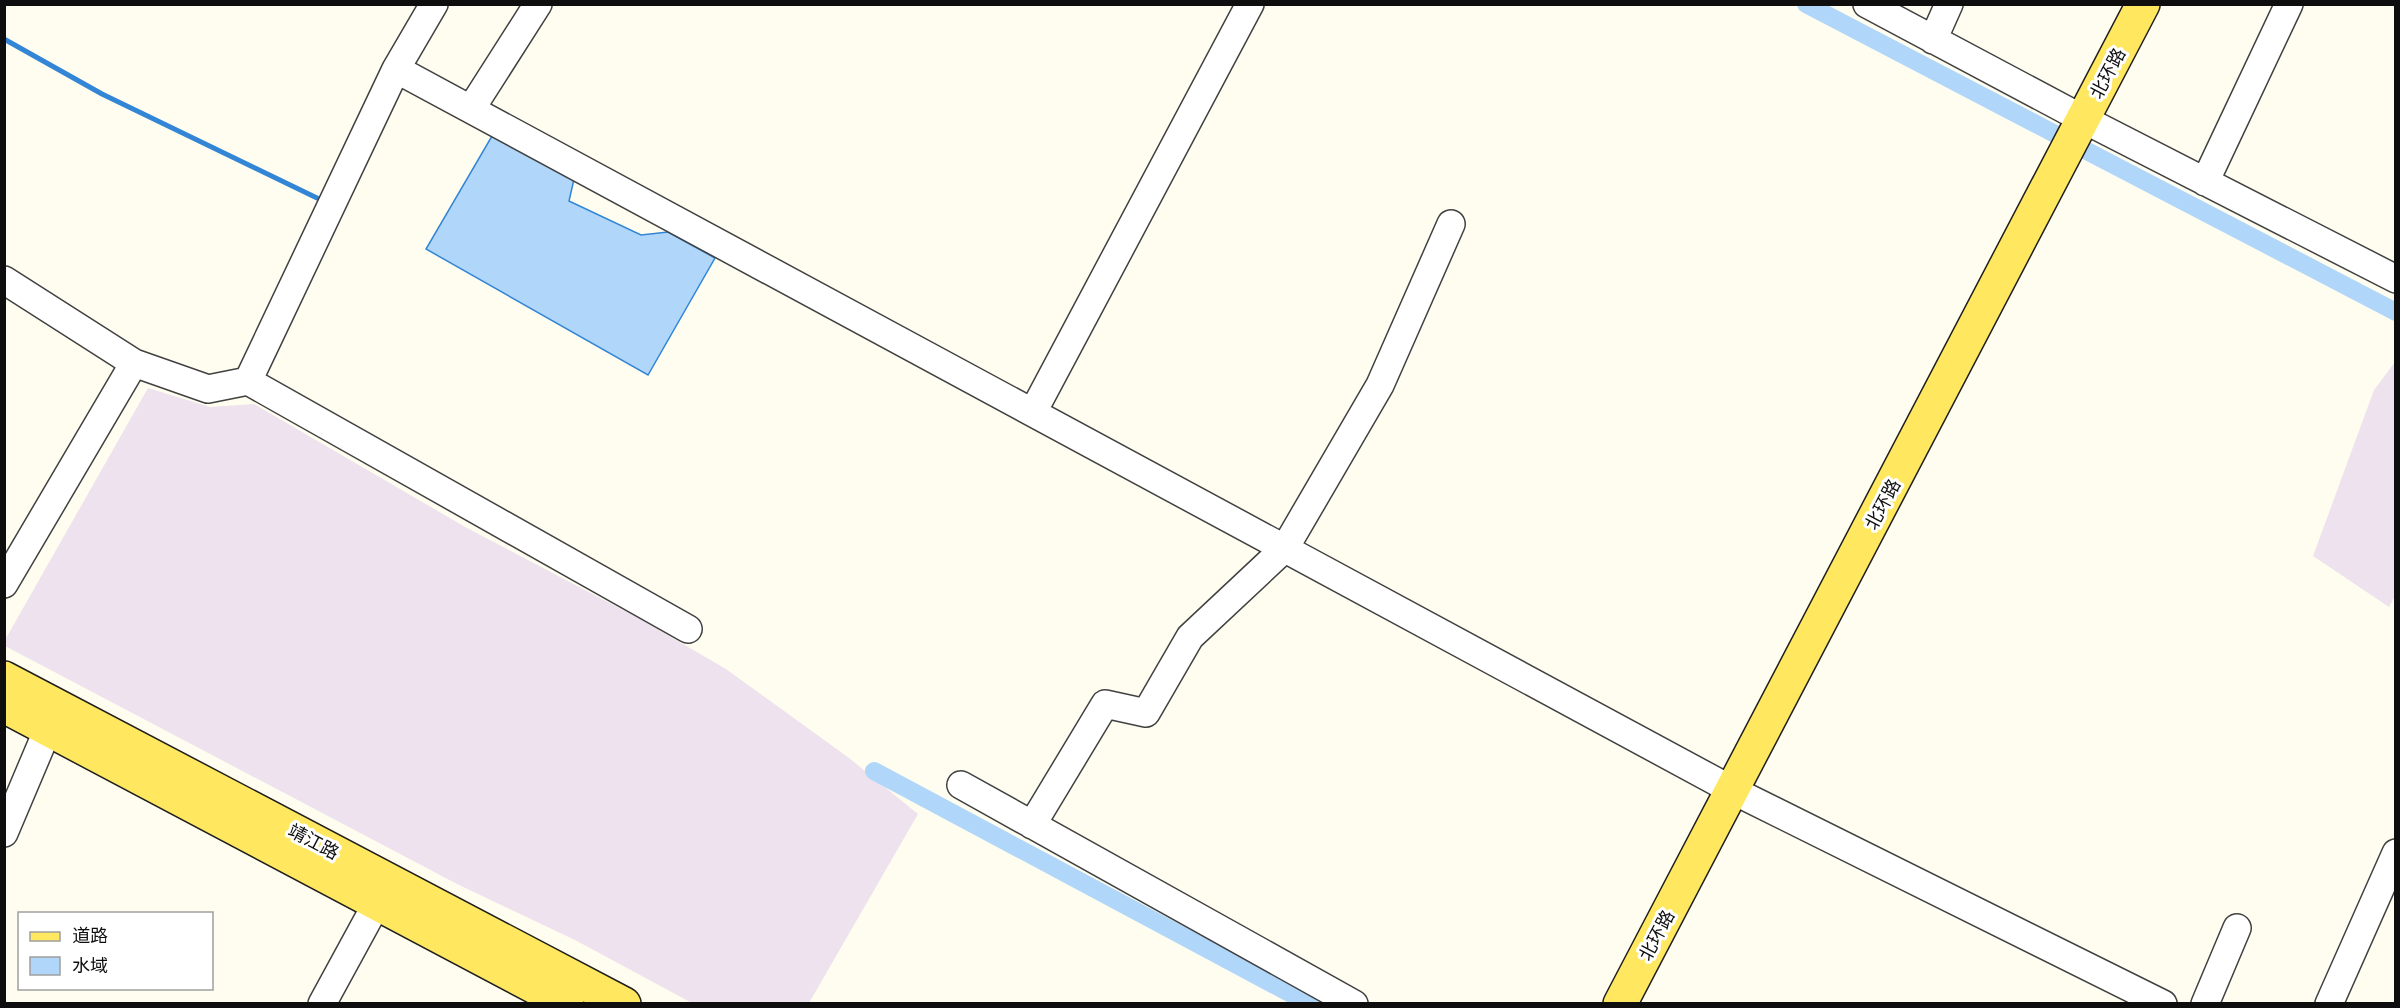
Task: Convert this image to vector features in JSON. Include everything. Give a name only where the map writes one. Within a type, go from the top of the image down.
[{"type":"main road","name":"北环路","points":[[1620,1004],[2143,4]]},
{"type":"main road","name":"靖江路","points":[[4,678],[624,1004]]},
{"type":"main road","name":"靖江路","points":[[4,706],[567,1004]]},
{"type":"street","points":[[248,381],[396,69],[434,4]]},
{"type":"street","points":[[471,109],[538,4]]},
{"type":"street","points":[[1034,412],[1250,4]]},
{"type":"street","points":[[1867,4],[2083,119],[2396,279]]},
{"type":"street","points":[[1933,40],[1949,4]]},
{"type":"street","points":[[2205,182],[2289,4]]},
{"type":"street","points":[[396,69],[1732,789],[2163,1004]]},
{"type":"street","points":[[1032,825],[1105,704],[1146,712],[1190,637],[1285,548],[1380,385],[1451,224]]},
{"type":"street","points":[[4,280],[135,363],[208,389],[248,381],[688,629]]},
{"type":"street","points":[[4,584],[135,363]]},
{"type":"street","points":[[4,833],[48,729]]},
{"type":"street","points":[[961,785],[1354,1004]]},
{"type":"street","points":[[2329,1004],[2396,853]]},
{"type":"street","points":[[322,1004],[377,903]]},
{"type":"street","points":[[2205,1004],[2237,928]]},
{"type":"shaded area","points":[[2395,362],[2396,594],[2389,607],[2313,556],[2374,390]]},
{"type":"shaded area","points":[[148,388],[210,407],[254,404],[467,528],[640,619],[726,669],[849,758],[918,814],[809,1003],[692,1003],[575,940],[457,884],[5,646],[5,640]]},
{"type":"water","points":[[499,124],[577,166],[569,201],[641,235],[668,232],[715,258],[648,375],[426,249]]},
{"type":"waterway","points":[[1806,4],[2057,135]]},
{"type":"waterway","points":[[4,39],[102,94],[317,198]]},
{"type":"waterway","points":[[2085,150],[2396,312]]},
{"type":"waterway","points":[[874,771],[1310,1004]]}]
